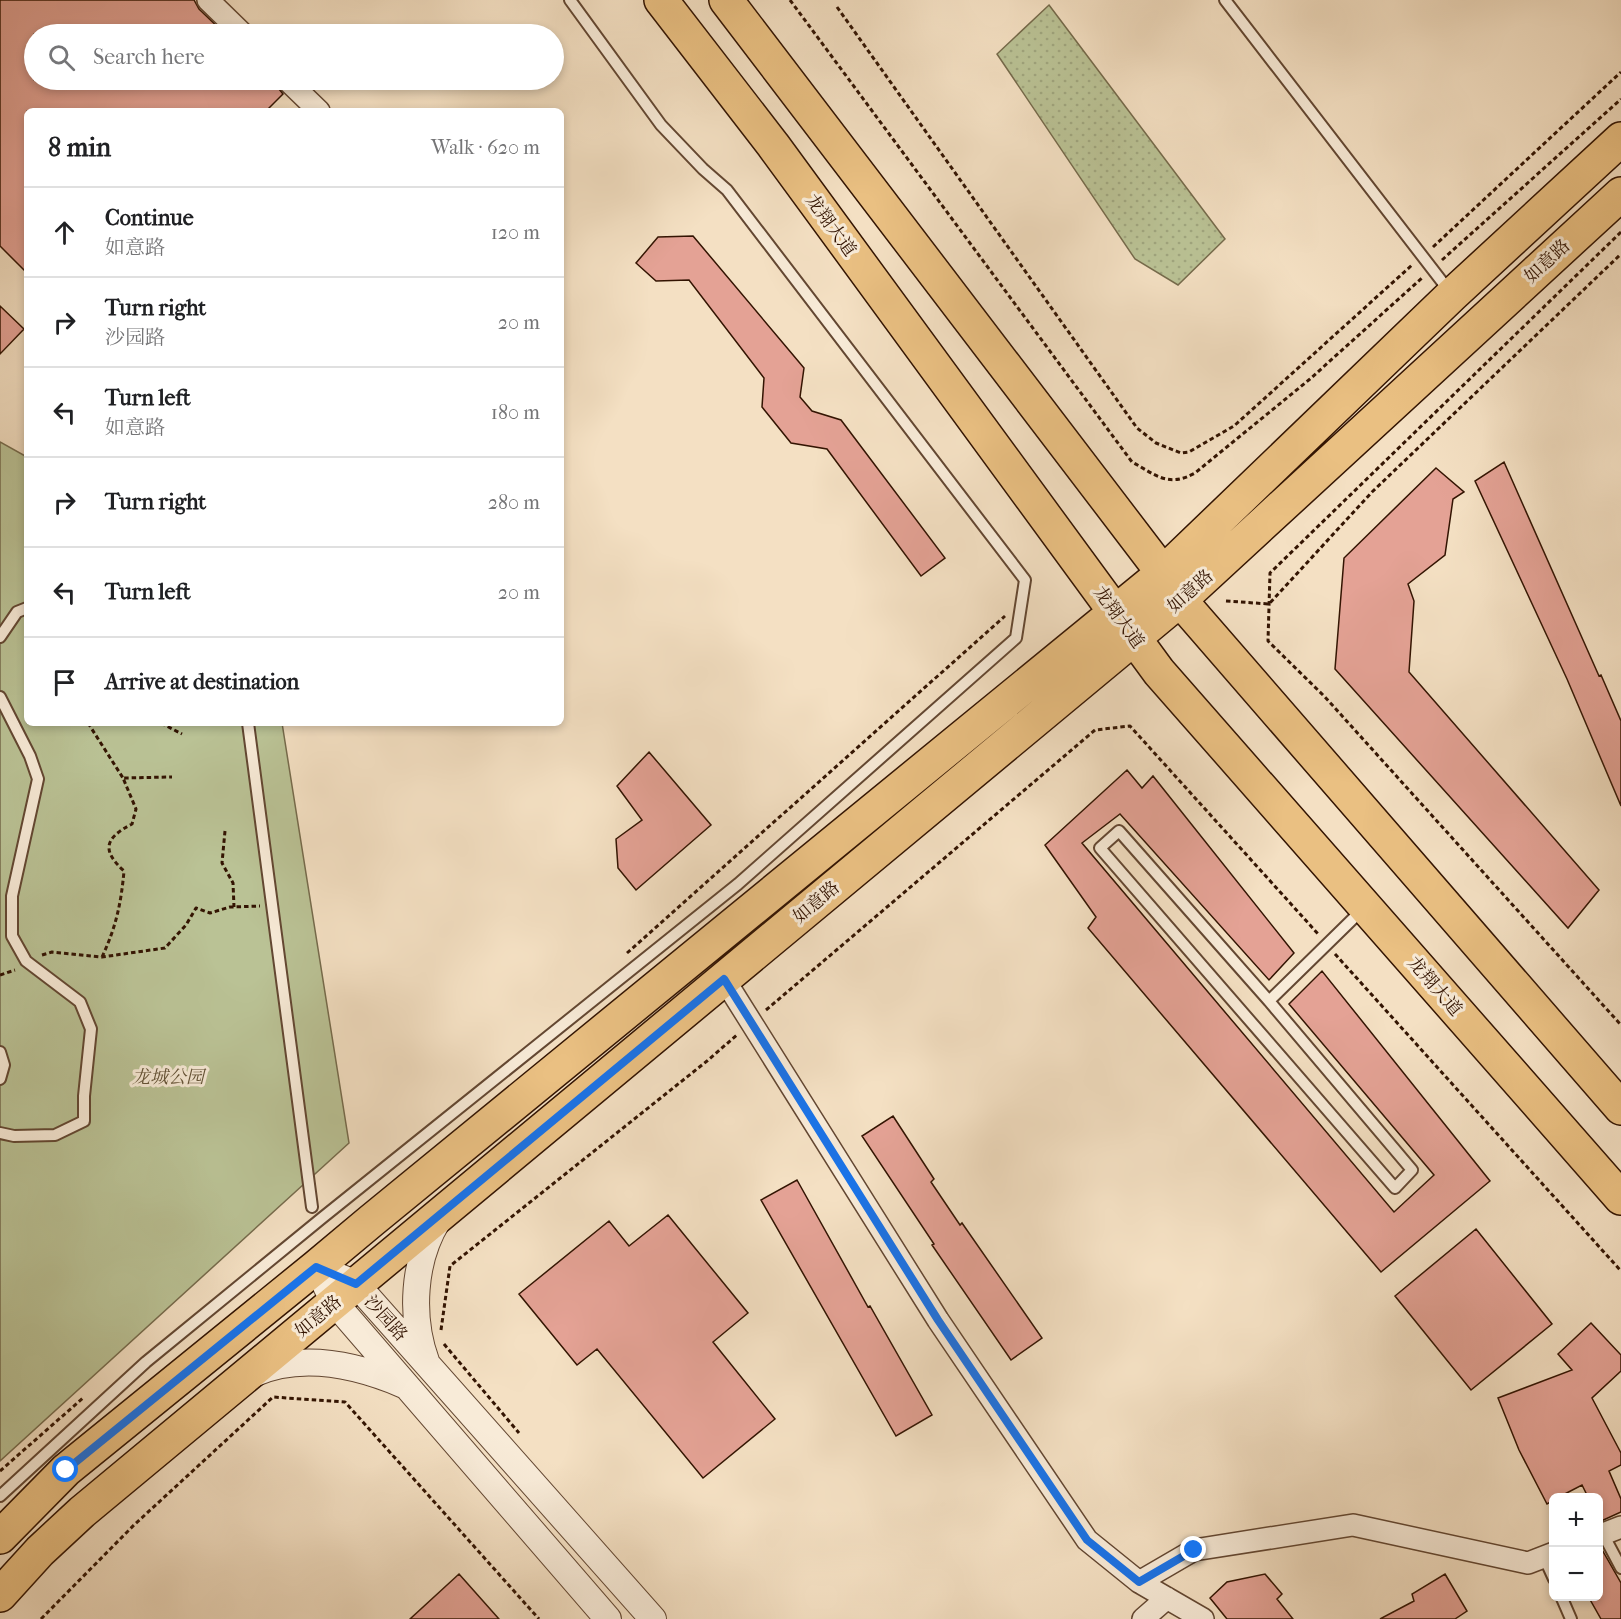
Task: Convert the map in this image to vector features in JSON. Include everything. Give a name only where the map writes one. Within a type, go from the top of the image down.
[{"type":"main road","name":"龙翔大道","points":[[661,0],[773,145],[1159,672],[1621,1198]]},
{"type":"main road","points":[[726,0],[1164,573],[1180,600],[1621,1108]]},
{"type":"main road","name":"如意路","points":[[0,1537],[66,1470],[1164,573],[1452,295],[1621,139]]},
{"type":"main road","name":"如意路","points":[[0,1595],[40,1551],[82,1512],[1180,600],[1621,194]]},
{"type":"street","points":[[208,0],[233,24]]},
{"type":"street","points":[[297,90],[316,108]]},
{"type":"street","points":[[724,979],[938,1320],[1087,1540],[1139,1582],[1203,1619]]},
{"type":"street","points":[[427,1364],[420,1346],[417,1326],[418,1278],[422,1253],[429,1233],[443,1212]]},
{"type":"street","name":"沙园路","points":[[316,1267],[427,1364],[652,1619]]},
{"type":"street","name":"沙园路","points":[[345,1293],[408,1387],[608,1619]]},
{"type":"street","points":[[242,1379],[265,1368],[311,1362],[360,1369],[408,1387]]},
{"type":"street","points":[[1139,1582],[1194,1550],[1353,1525],[1528,1563],[1549,1555]]},
{"type":"street","points":[[1143,1619],[1167,1598]]},
{"type":"lane","points":[[0,1496],[146,1362],[738,884],[1016,638],[1025,580],[727,190],[703,169],[661,125],[570,0]]},
{"type":"lane","points":[[1225,0],[1452,295]]},
{"type":"lane","points":[[0,637],[17,612],[24,609]]},
{"type":"lane","points":[[0,697],[30,756],[38,779],[12,896],[12,936],[26,961],[80,1002],[91,1029],[84,1096],[84,1121],[55,1135],[0,1134]]},
{"type":"lane","points":[[248,726],[312,1207]]},
{"type":"lane","points":[[1119,831],[1269,1001],[1412,1170],[1395,1188],[1100,848],[1119,831]]},
{"type":"lane","points":[[1269,1001],[1365,907]]},
{"type":"lane","points":[[0,1052],[4,1065],[0,1079]]},
{"type":"lane","points":[[1607,1532],[1621,1568]]},
{"type":"lane","points":[[1563,1601],[1570,1619]]},
{"type":"path","points":[[790,0],[1132,462],[1170,481],[1179,481],[1195,473],[1310,379],[1621,99]]},
{"type":"path","points":[[837,7],[1137,428],[1156,443],[1181,453],[1189,452],[1234,426],[1621,72]]},
{"type":"path","points":[[1621,232],[1270,573],[1268,641],[1325,697],[1621,1025]]},
{"type":"path","points":[[1226,601],[1269,604],[1372,492],[1621,254]]},
{"type":"path","points":[[625,955],[1022,601]]},
{"type":"path","points":[[90,726],[123,778],[136,809],[132,824],[117,832],[109,846],[110,859],[124,871],[121,904],[113,934],[102,957]]},
{"type":"path","points":[[167,726],[182,734]]},
{"type":"path","points":[[524,1438],[439,1339],[450,1266],[707,1061],[1095,730],[1130,726],[1621,1271]]},
{"type":"path","points":[[123,778],[171,777]]},
{"type":"path","points":[[225,831],[222,863],[232,883],[234,907]]},
{"type":"path","points":[[0,975],[13,972],[26,961],[52,952],[102,957],[165,948],[186,926],[196,908],[210,913],[234,907],[262,906]]},
{"type":"path","points":[[0,1471],[88,1394]]},
{"type":"path","points":[[41,1619],[134,1525],[273,1397],[345,1402],[538,1619]]},
{"type":"green space","points":[[1049,5],[1225,239],[1178,285],[1135,259],[997,54]]},
{"type":"green space","name":"龙城公园","points":[[0,442],[24,455],[24,726],[282,726],[349,1143],[0,1461]]},
{"type":"building","points":[[0,0],[194,0],[199,9],[215,24],[24,24],[24,90],[280,90],[283,94],[269,108],[24,108],[24,270],[0,246]]},
{"type":"building","points":[[693,236],[804,368],[800,397],[812,411],[841,420],[945,558],[921,576],[827,449],[791,443],[762,407],[764,378],[689,280],[656,281],[636,263],[658,237]]},
{"type":"building","points":[[0,306],[24,329],[0,354]]},
{"type":"building","points":[[1504,462],[1621,721],[1621,806],[1567,679],[1475,481]]},
{"type":"building","points":[[1436,468],[1464,492],[1453,499],[1445,555],[1408,584],[1414,601],[1409,672],[1599,890],[1568,928],[1335,669],[1344,558]]},
{"type":"building","points":[[649,752],[711,825],[636,890],[618,868],[616,839],[642,820],[617,786]]},
{"type":"building","points":[[1127,770],[1142,788],[1153,776],[1294,953],[1269,980],[1120,814],[1082,843],[1394,1212],[1434,1175],[1289,1004],[1322,971],[1490,1181],[1381,1272],[1088,928],[1096,917],[1045,845]]},
{"type":"building","points":[[893,1116],[934,1179],[931,1182],[1042,1338],[1011,1360],[932,1245],[934,1244],[862,1136]]},
{"type":"building","points":[[797,1180],[932,1415],[896,1436],[761,1200]]},
{"type":"building","points":[[668,1215],[748,1313],[713,1342],[775,1419],[703,1478],[597,1349],[577,1365],[519,1294],[609,1221],[629,1246]]},
{"type":"building","points":[[1476,1229],[1552,1324],[1471,1390],[1395,1296]]},
{"type":"building","points":[[1591,1323],[1621,1355],[1621,1371],[1592,1398],[1621,1453],[1621,1465],[1609,1471],[1621,1499],[1621,1512],[1603,1520],[1603,1493],[1586,1493],[1582,1485],[1567,1493],[1549,1493],[1547,1504],[1519,1450],[1498,1398],[1572,1370],[1558,1354]]},
{"type":"building","points":[[1603,1552],[1621,1583],[1621,1619],[1601,1619],[1591,1601],[1603,1601]]},
{"type":"building","points":[[459,1574],[499,1619],[410,1619]]},
{"type":"building","points":[[1265,1574],[1282,1594],[1277,1599],[1293,1619],[1227,1619],[1210,1598],[1227,1582]]},
{"type":"building","points":[[1445,1574],[1467,1611],[1455,1619],[1380,1619],[1414,1601],[1412,1594]]},
{"type":"route","points":[[66,1470],[316,1267],[356,1284],[724,979],[938,1320],[1087,1540],[1139,1582],[1194,1550]]}]
